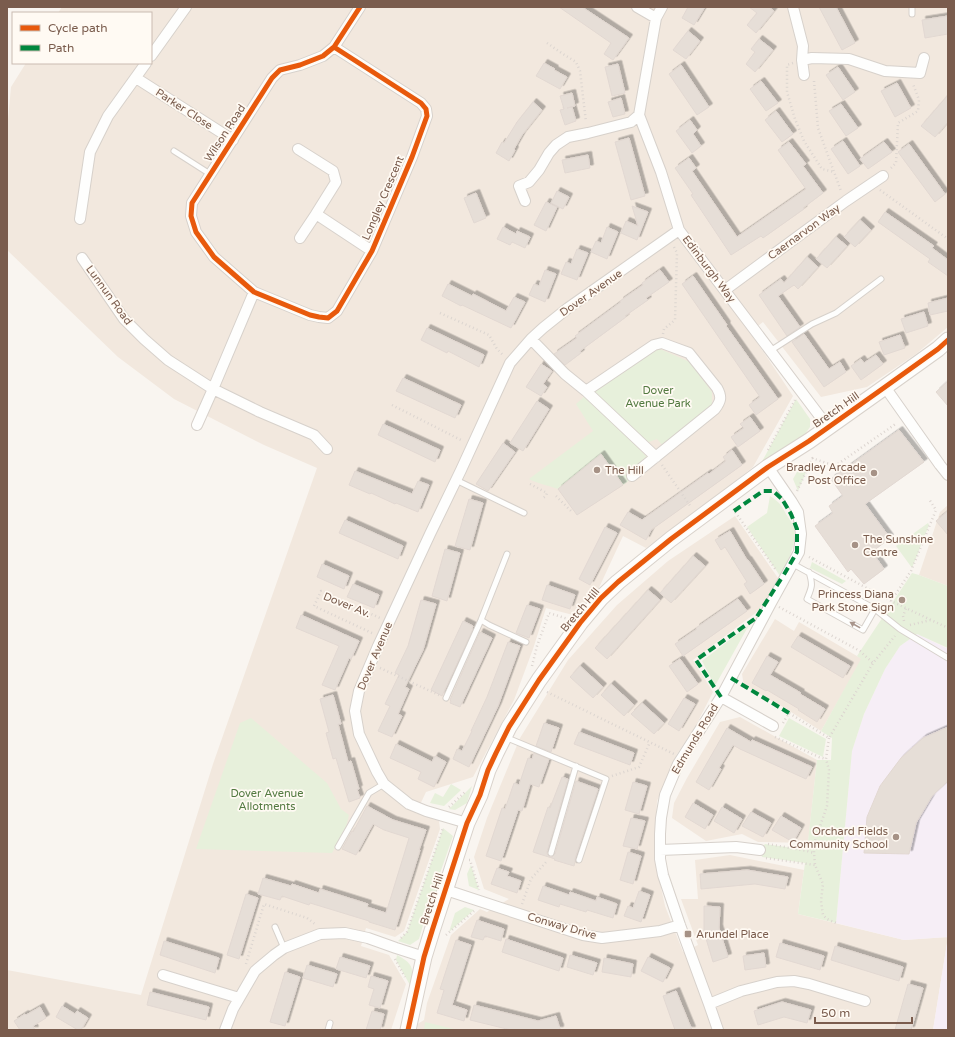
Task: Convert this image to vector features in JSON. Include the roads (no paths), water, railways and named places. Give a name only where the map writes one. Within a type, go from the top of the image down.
[{"type":"street","points":[[152,55],[186,7]]},
{"type":"street","name":"Wilson Road","points":[[254,292],[214,257],[196,232],[192,216],[192,203],[272,78],[280,70],[300,65],[323,56],[334,47],[360,7]]},
{"type":"street","points":[[637,7],[656,18]]},
{"type":"street","points":[[525,201],[519,186],[529,182],[556,145],[568,137],[631,122],[639,115],[656,18],[662,7]]},
{"type":"street","points":[[793,7],[807,59],[804,75]]},
{"type":"street","name":"Longley Crescent","points":[[254,292],[310,315],[328,318],[337,311],[372,251],[412,157],[427,116],[426,108],[421,103],[334,47]]},
{"type":"street","points":[[807,59],[849,59],[885,71],[920,73],[924,58]]},
{"type":"street","points":[[80,219],[90,152],[108,116],[145,64]]},
{"type":"street","name":"Parker Close","points":[[136,78],[233,140]]},
{"type":"street","name":"Edinburgh Way","points":[[639,115],[661,172],[679,230],[828,428]]},
{"type":"street","points":[[298,149],[333,171],[336,182],[300,238]]},
{"type":"street","name":"Caernarvon Way","points":[[725,290],[846,201],[883,176]]},
{"type":"street","points":[[316,214],[372,251]]},
{"type":"street","name":"Dover Avenue","points":[[467,823],[447,818],[409,804],[384,784],[376,772],[359,734],[355,712],[359,690],[389,622],[510,363],[543,328],[568,308],[679,230]]},
{"type":"street","name":"Lunnun Road","points":[[82,258],[124,319],[168,360],[213,389],[260,412],[314,435],[327,449]]},
{"type":"street","points":[[197,425],[254,292]]},
{"type":"street","points":[[532,339],[565,374],[586,391],[656,457]]},
{"type":"street","name":"Bretch Hill","points":[[408,1030],[424,957],[432,930],[467,823],[493,759],[509,727],[580,622],[601,598],[642,562],[725,499],[767,461],[809,441],[886,387],[948,340]]},
{"type":"street","points":[[586,391],[654,345],[662,343],[689,353],[717,388],[720,394],[720,402],[715,409],[632,476]]},
{"type":"street","points":[[886,387],[948,475]]},
{"type":"street","name":"Edmunds Road","points":[[718,1030],[663,875],[660,859],[661,818],[665,795],[682,758],[721,697],[799,552],[801,528],[798,512],[767,461]]},
{"type":"street","points":[[721,697],[778,727]]},
{"type":"street","points":[[660,850],[736,847],[760,850]]},
{"type":"street","name":"Conway Drive","points":[[446,890],[518,914],[583,934],[602,938],[660,931],[680,925]]},
{"type":"street","points":[[225,1030],[233,1008],[255,971],[284,948],[320,934],[345,933],[368,938],[424,957]]},
{"type":"street","points":[[163,975],[239,998]]},
{"type":"street","points":[[709,1004],[742,991],[777,982],[809,984],[865,1001]]},
{"type":"lane","points":[[912,7],[912,14]]},
{"type":"lane","points":[[174,151],[210,174]]},
{"type":"lane","points":[[770,351],[812,324],[836,313],[881,280]]},
{"type":"lane","points":[[456,480],[524,514]]},
{"type":"lane","points":[[446,698],[481,620],[507,554]]},
{"type":"lane","points":[[793,564],[875,609],[900,629],[948,658]]},
{"type":"lane","points":[[809,572],[812,582],[807,599],[863,630],[875,609]]},
{"type":"lane","points":[[481,620],[526,642]]},
{"type":"lane","points":[[504,736],[606,779],[579,860]]},
{"type":"lane","points":[[551,853],[576,766]]},
{"type":"lane","points":[[338,847],[369,793],[384,784]]},
{"type":"lane","points":[[275,927],[284,948]]},
{"type":"lane","points":[[328,1030],[330,1023]]},
{"type":"place","name":"The Hill","points":[[597,470]]},
{"type":"place","name":"Bradley Arcade Post Office","points":[[874,473]]},
{"type":"place","name":"The Sunshine Centre","points":[[855,545]]},
{"type":"place","name":"Princess Diana Park Stone Sign","points":[[902,600]]},
{"type":"place","name":"Orchard Fields Community School","points":[[896,837]]},
{"type":"place","name":"Arundel Place","points":[[688,934]]},
{"type":"park label","name":"Dover Avenue Park","points":[[658,396]]},
{"type":"park label","name":"Dover Avenue Allotments","points":[[267,799]]}]
